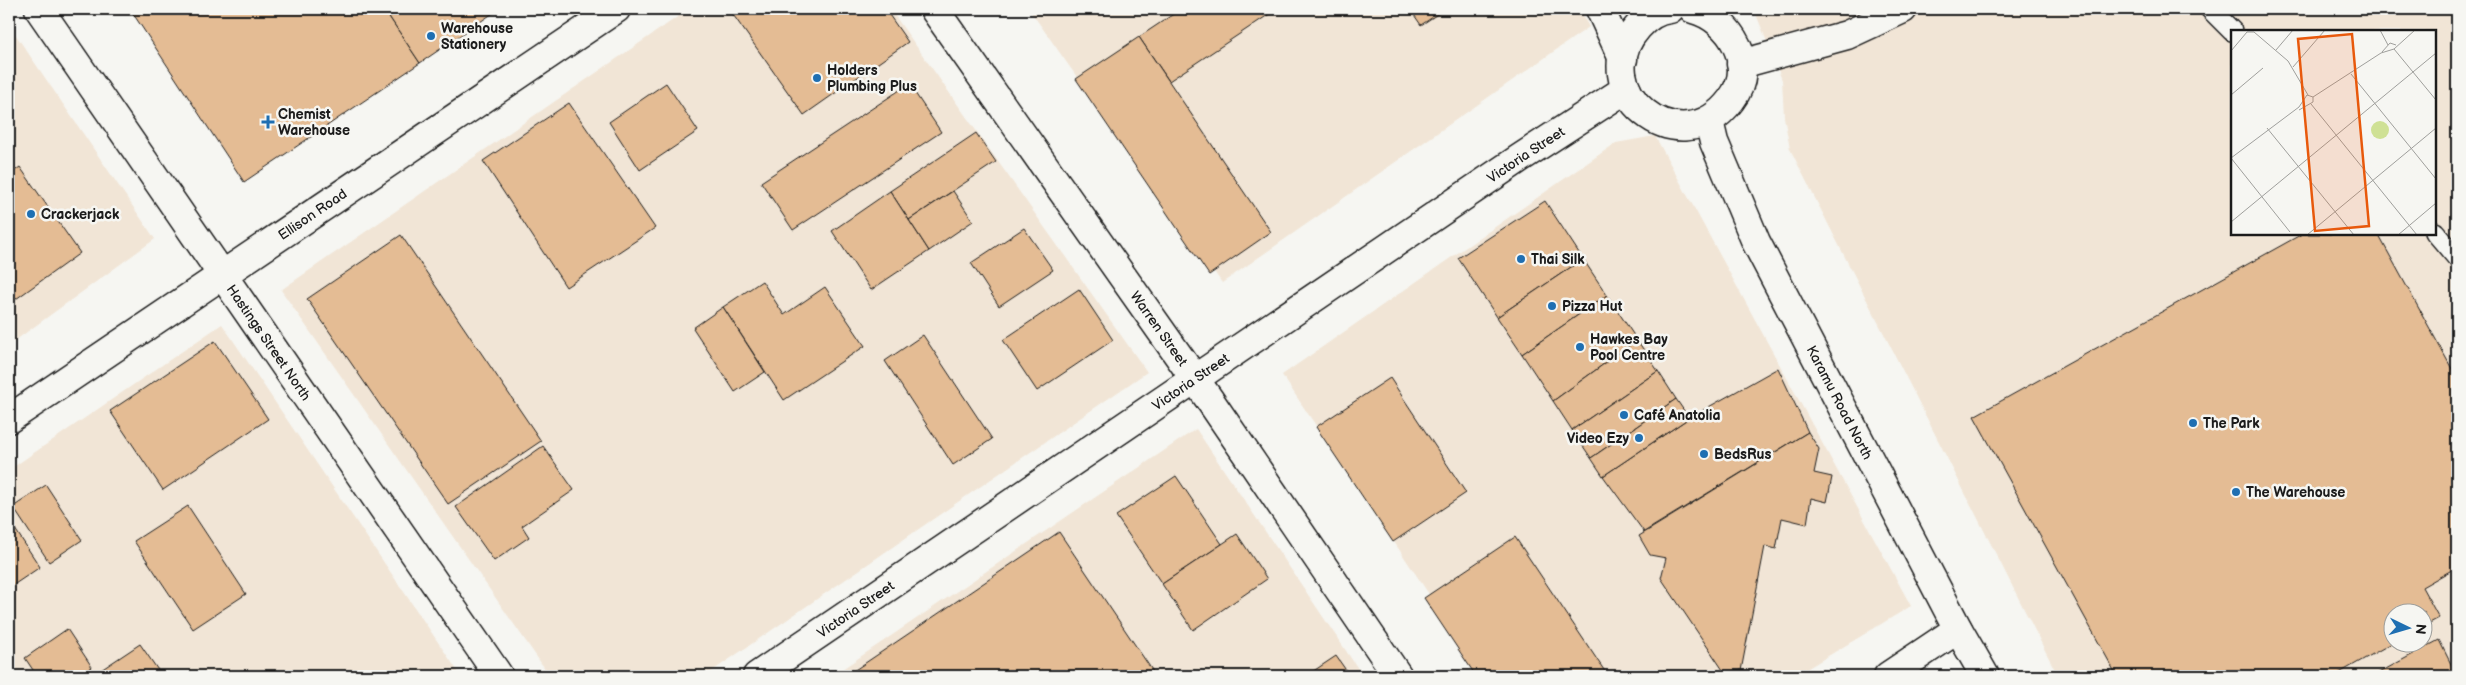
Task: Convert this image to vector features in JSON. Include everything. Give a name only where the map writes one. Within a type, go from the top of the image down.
[{"type":"street","name":"Hastings Street North","points":[[39,9],[499,676]]},
{"type":"street","name":"Ellison Road","points":[[9,419],[616,9]]},
{"type":"street","name":"Warren Street","points":[[934,9],[1195,380],[1398,676]]},
{"type":"street","points":[[1600,9],[1623,59]]},
{"type":"street","points":[[1670,9],[1645,19],[1632,33],[1624,50],[1622,70],[1626,89],[1640,110],[1662,124],[1687,127],[1709,121],[1724,109],[1734,96],[1740,80],[1741,64],[1737,43],[1724,25],[1707,12],[1693,9]]},
{"type":"street","points":[[1741,64],[1847,35],[1903,9]]},
{"type":"street","name":"Victoria Street","points":[[757,676],[1520,158],[1626,89]]},
{"type":"street","name":"Karamu Road North","points":[[1709,121],[1714,142],[1756,242],[1958,629],[1985,676]]},
{"type":"street","points":[[1888,676],[1958,629]]},
{"type":"lane","points":[[2210,9],[2231,30]]},
{"type":"lane","points":[[2436,233],[2457,258]]},
{"type":"shaded area","points":[[689,9],[890,9],[1147,372],[705,676],[550,676],[281,290]]},
{"type":"shaded area","points":[[1029,9],[1579,9],[1589,27],[1222,283]]},
{"type":"shaded area","name":"The Park","points":[[1754,9],[2457,9],[2457,676],[2058,676],[1790,149],[1784,117],[1782,80]]},
{"type":"shaded area","points":[[9,25],[155,239],[9,345]]},
{"type":"shaded area","points":[[1655,136],[1911,606],[1795,676],[1484,676],[1282,375],[1616,143]]},
{"type":"shaded area","points":[[222,324],[461,676],[9,676],[9,470]]},
{"type":"shaded area","points":[[1196,429],[1363,676],[832,676]]},
{"type":"building","name":"Chemist Warehouse","points":[[130,9],[384,9],[420,63],[244,182]]},
{"type":"building","name":"Warehouse Stationery","points":[[384,9],[499,9],[420,63]]},
{"type":"building","name":"Holders Plumbing Plus","points":[[729,9],[885,9],[908,42],[804,115]]},
{"type":"building","points":[[1181,9],[1277,9],[1169,81],[1139,37]]},
{"type":"building","points":[[1410,9],[1445,9],[1421,25]]},
{"type":"building","points":[[1139,37],[1271,232],[1209,275],[1076,79]]},
{"type":"building","points":[[666,83],[698,131],[640,170],[609,122]]},
{"type":"building","points":[[909,84],[941,132],[793,230],[761,182]]},
{"type":"building","points":[[569,103],[655,228],[566,287],[483,161]]},
{"type":"building","points":[[976,133],[996,162],[909,220],[890,191]]},
{"type":"building","name":"Crackerjack","points":[[20,167],[80,253],[9,304],[9,175]]},
{"type":"building","points":[[890,191],[929,251],[871,290],[832,231]]},
{"type":"building","points":[[953,191],[973,221],[929,251],[909,220]]},
{"type":"building","name":"Thai Silk","points":[[1545,201],[1583,259],[1497,317],[1458,258]]},
{"type":"building","points":[[1024,228],[1053,270],[999,306],[971,263]]},
{"type":"building","points":[[401,235],[541,441],[448,504],[307,299]]},
{"type":"building","name":"The Warehouse","points":[[2300,235],[2379,235],[2457,378],[2457,567],[2422,587],[2430,602],[2384,602],[2384,648],[2334,676],[2117,676],[1974,416]]},
{"type":"building","name":"Pizza Hut","points":[[1583,259],[1607,295],[1522,354],[1497,317]]},
{"type":"building","points":[[762,281],[784,315],[825,287],[865,346],[784,400],[723,307]]},
{"type":"building","points":[[1079,289],[1113,340],[1037,391],[1003,340]]},
{"type":"building","name":"Hawkes Bay Pool Centre","points":[[1607,295],[1637,340],[1553,401],[1522,354]]},
{"type":"building","points":[[723,307],[765,372],[735,392],[693,328]]},
{"type":"building","points":[[923,335],[992,439],[953,465],[885,361]]},
{"type":"building","points":[[1637,340],[1658,371],[1572,430],[1553,401]]},
{"type":"building","points":[[215,341],[268,419],[163,490],[110,411]]},
{"type":"building","name":"BedsRus","points":[[1778,368],[1808,432],[1644,532],[1603,476],[1689,418]]},
{"type":"building","name":"Café Anatolia","points":[[1658,371],[1676,399],[1591,458],[1572,430]]},
{"type":"building","points":[[1390,378],[1466,493],[1393,542],[1316,427]]},
{"type":"building","name":"Video Ezy","points":[[1676,399],[1689,418],[1603,476],[1591,458]]},
{"type":"building","points":[[1808,432],[1819,449],[1814,473],[1832,477],[1827,502],[1811,498],[1807,524],[1782,518],[1776,549],[1765,546],[1740,676],[1727,676],[1661,578],[1666,558],[1650,555],[1639,536]]},
{"type":"building","points":[[543,446],[574,490],[522,526],[529,537],[494,561],[456,507]]},
{"type":"building","points":[[1176,476],[1222,544],[1162,584],[1116,516]]},
{"type":"building","points":[[46,485],[82,540],[49,562],[13,507]]},
{"type":"building","points":[[188,506],[246,594],[193,629],[134,541]]},
{"type":"building","points":[[13,526],[40,567],[9,588],[9,529]]},
{"type":"building","points":[[1059,532],[1156,676],[846,676]]},
{"type":"building","points":[[1237,534],[1267,579],[1193,630],[1162,584]]},
{"type":"building","points":[[1515,537],[1608,676],[1476,676],[1424,598]]},
{"type":"building","name":"The Warehouse","points":[[2434,609],[2439,618],[2434,621]]},
{"type":"building","points":[[67,629],[92,667],[79,676],[37,676],[25,658]]},
{"type":"building","points":[[2439,640],[2457,676],[2373,676],[2417,652],[2434,652],[2434,643]]},
{"type":"building","points":[[140,644],[162,676],[92,676]]},
{"type":"building","points":[[1336,656],[1350,676],[1306,676]]},
{"type":"place","name":"Warehouse Stationery","points":[[431,36]]},
{"type":"place","name":"Holders Plumbing Plus","points":[[817,78]]},
{"type":"place","name":"Chemist Warehouse","points":[[268,122]]},
{"type":"place","name":"Crackerjack","points":[[31,214]]},
{"type":"place","name":"Thai Silk","points":[[1521,259]]},
{"type":"place","name":"Pizza Hut","points":[[1552,306]]},
{"type":"place","name":"Hawkes Bay Pool Centre","points":[[1580,347]]},
{"type":"place","name":"Café Anatolia","points":[[1624,415]]},
{"type":"place","name":"The Park","points":[[2193,423]]},
{"type":"place","name":"Video Ezy","points":[[1639,438]]},
{"type":"place","name":"BedsRus","points":[[1704,454]]},
{"type":"place","name":"The Warehouse","points":[[2236,492]]}]
